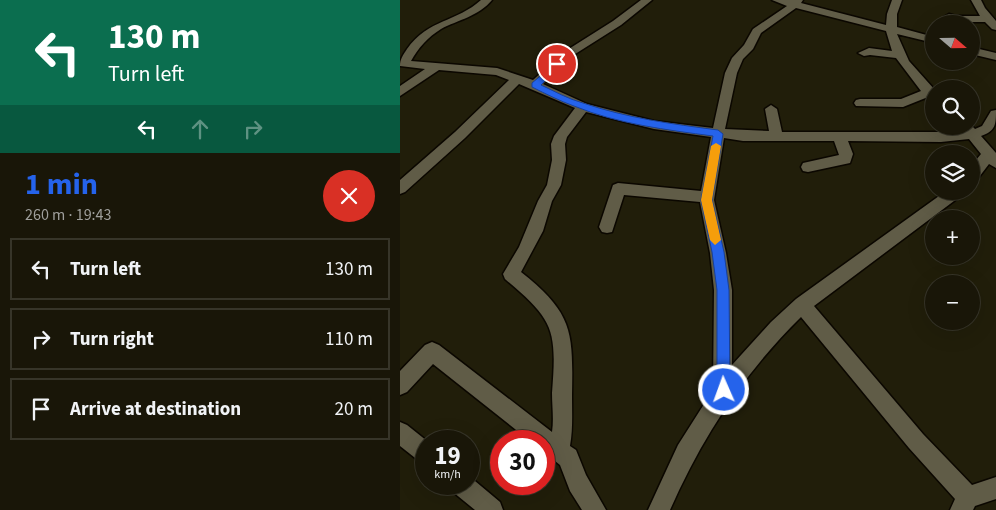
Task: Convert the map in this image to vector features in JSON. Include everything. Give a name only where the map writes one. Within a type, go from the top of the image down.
[{"type":"street","points":[[402,63],[418,41],[432,30],[477,9],[488,0]]},
{"type":"street","points":[[535,85],[568,54],[617,23],[647,0]]},
{"type":"street","points":[[777,0],[795,2],[925,38]]},
{"type":"street","points":[[897,0],[892,14],[891,29],[900,55],[925,86]]},
{"type":"street","points":[[976,0],[986,16],[996,26]]},
{"type":"street","points":[[724,390],[723,290],[718,252],[707,197],[718,134],[731,73],[738,58],[750,47],[756,31],[795,2]]},
{"type":"street","points":[[980,19],[986,16]]},
{"type":"street","points":[[864,53],[869,51],[900,55]]},
{"type":"street","points":[[980,53],[996,57]]},
{"type":"street","points":[[402,63],[497,72],[535,85],[583,106],[654,125],[718,134],[941,137],[949,135]]},
{"type":"street","points":[[400,92],[437,66]]},
{"type":"street","points":[[400,188],[460,135],[517,78]]},
{"type":"street","points":[[860,104],[904,103],[925,96]]},
{"type":"street","points":[[559,451],[563,427],[562,335],[550,310],[538,296],[511,274],[535,231],[545,201],[554,185],[559,160],[558,144],[561,136],[583,106]]},
{"type":"street","points":[[771,109],[776,136]]},
{"type":"street","points":[[980,129],[987,128],[996,114]]},
{"type":"street","points":[[974,135],[993,158],[980,169]]},
{"type":"street","points":[[808,167],[845,159],[846,154],[840,136]]},
{"type":"street","points":[[607,227],[618,188],[707,197]]},
{"type":"street","points":[[659,510],[672,479],[696,433],[724,390],[757,349],[802,305],[945,200]]},
{"type":"street","points":[[802,305],[916,441],[964,504],[996,488]]},
{"type":"street","points":[[400,385],[432,351],[568,458],[578,483],[595,510]]},
{"type":"street","points":[[400,432],[415,445]]},
{"type":"street","points":[[474,495],[492,510]]},
{"type":"slow traffic","points":[[715,240],[706,200],[716,146]]},
{"type":"route","points":[[557,64],[535,85],[578,105],[600,111],[654,125],[718,134],[706,200],[718,252],[723,290],[724,390]]}]
